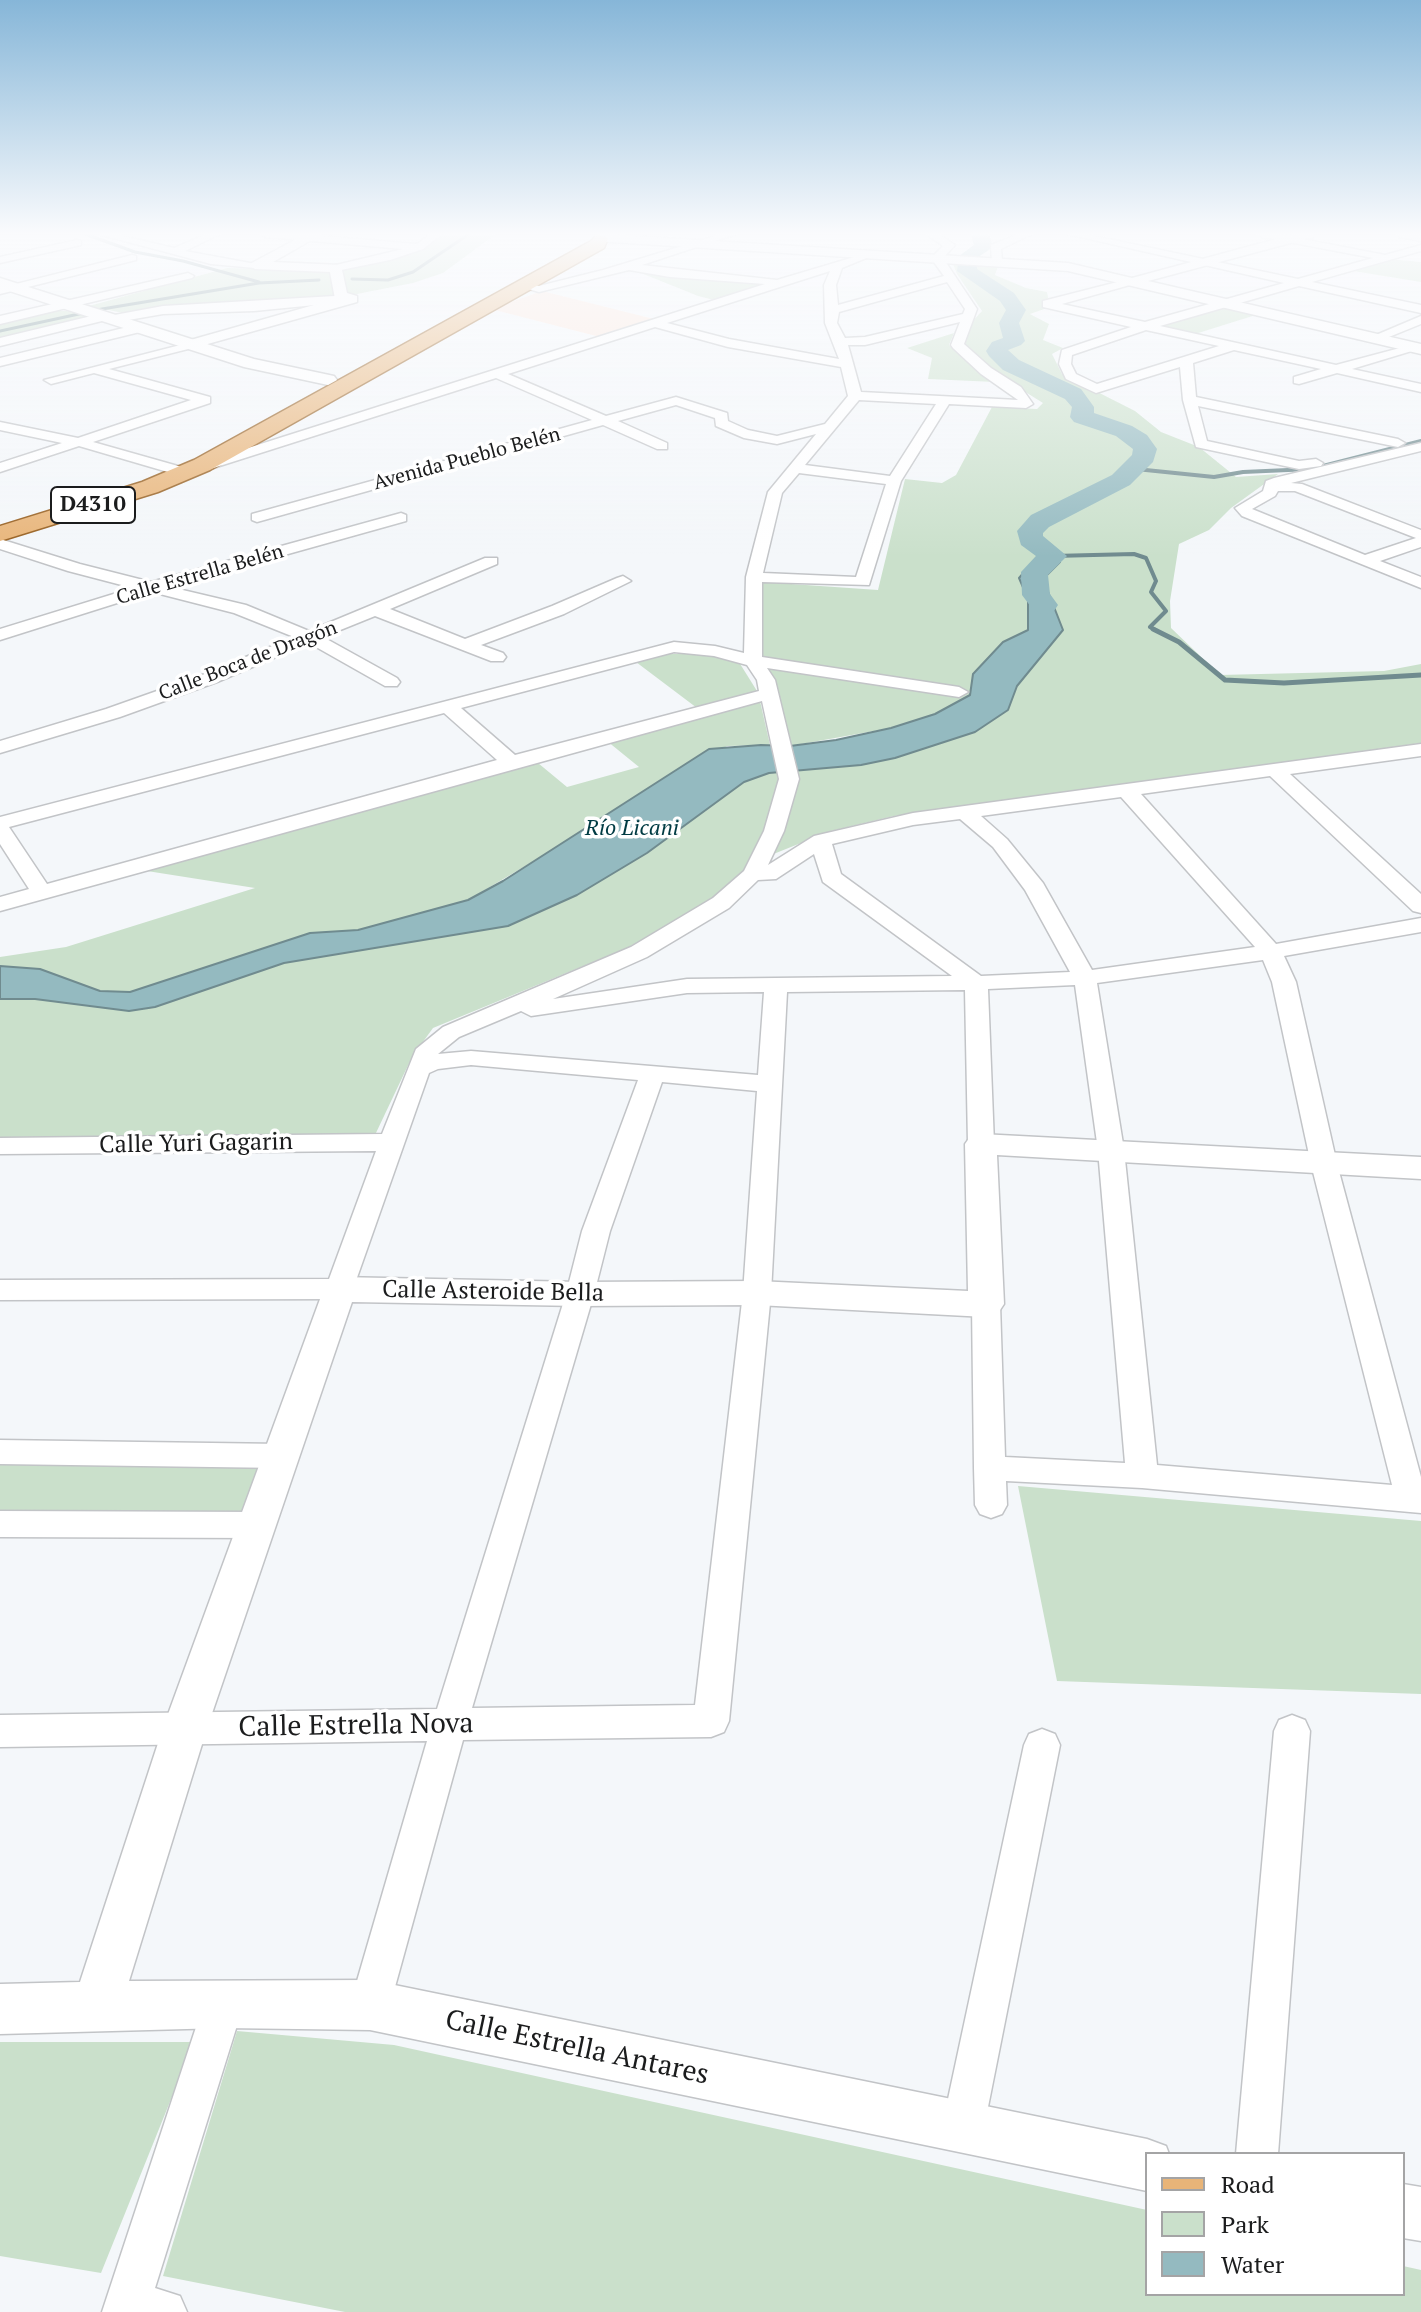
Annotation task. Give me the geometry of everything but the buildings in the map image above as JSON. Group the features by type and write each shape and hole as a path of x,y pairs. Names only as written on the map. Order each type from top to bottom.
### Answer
{"main road":[{"path":"185,342 250,363 337,380"},
{"name":"D4310","path":"0,534 175,471 403,342"},
{"name":"D4310","path":"337,380 416,342"},
{"name":"D4310","path":"0,524 175,471"}],"street":[{"path":"0,362 83,342"},
{"path":"51,380 199,342"},
{"path":"0,414 9,418 7,428 83,443 175,471 601,342"},
{"path":"724,342 847,364"},
{"path":"841,342 855,396"},
{"path":"855,396 1026,404 1016,390 986,371 957,345 958,342"},
{"path":"1098,342 1066,353 1065,364 1071,376 1096,389 1233,346"},
{"path":"1215,342 1421,388"},
{"path":"1391,342 1416,348"},
{"path":"1299,380 1416,348"},
{"path":"1186,361 1190,400 1201,444 1299,465 1421,438"},
{"path":"0,468 83,443 205,400 95,369"},
{"path":"498,374 662,446"},
{"path":"96,2008 185,1728 339,1289 418,1069 428,1049 451,1032 639,952 721,903 753,874 774,831 789,779 766,680 753,661 754,577 775,492 855,396"},
{"path":"1190,400 1398,443"},
{"name":"Avenida Pueblo Belén","path":"257,517 676,401 722,416 721,423 744,434 777,440 828,427"},
{"path":"754,577 863,582 894,481 944,402"},
{"path":"1421,447 1279,481 1271,484 1270,493 1243,510 1421,583"},
{"path":"794,468 894,481"},
{"path":"1270,490 1297,487 1421,535"},
{"name":"Calle Estrella Belén","path":"0,635 155,586 401,518"},
{"path":"1366,560 1421,542"},
{"path":"0,544 74,568 240,609 310,637 391,682"},
{"name":"Calle Boca de Dragón","path":"0,747 113,713 310,637 491,561"},
{"path":"464,645 558,610 623,581"},
{"path":"376,610 497,657"},
{"path":"42,893 0,826 674,647 715,651 753,661 959,692"},
{"path":"0,904 769,694"},
{"path":"448,706 512,763"},
{"path":"753,874 768,874 821,840 913,819 1420,751"},
{"path":"1275,770 1421,906"},
{"path":"990,1468 1142,1476 1416,1500 1324,1164 1284,982 1271,952 1127,791"},
{"path":"965,812 1000,843 1035,888 1085,978 1111,1150 1142,1476"},
{"path":"821,840 831,877 976,983"},
{"path":"512,1006 537,1010 687,986 976,983 1085,978 1271,952 1421,925"},
{"path":"976,983 991,1505"},
{"path":"757,1293 776,984"},
{"path":"418,1069 433,1062 471,1058 768,1084"},
{"path":"370,2005 596,1231 653,1074"},
{"name":"Calle Yuri Gagarin","path":"0,1146 392,1142"},
{"path":"981,1144 1421,1168"},
{"name":"Calle Asteroide Bella","path":"0,1290 757,1293 986,1304"},
{"name":"Calle Estrella Nova","path":"0,1731 711,1721 757,1293"},
{"path":"0,1452 282,1456"},
{"path":"0,1524 257,1525"},
{"path":"1257,2152 1292,1731"},
{"path":"963,2127 1042,1745"},
{"path":"139,2310 224,2003"},
{"name":"Calle Estrella Antares","path":"0,2009 224,2003 370,2005 1145,2165"}],"green space":[{"path":"926,342 950,342 949,345 995,382 928,379 932,358 907,348"},
{"path":"966,342 1048,342 1063,348 1052,354 1062,374 1135,411 1161,432 1199,447 1236,477 1278,474 1231,508 1209,530 1179,544 1170,601 1171,628 1220,675 1384,671 1421,664 1421,743 894,816 831,831 746,865 741,883 627,948 433,1028 412,1057 375,1135 0,1137 0,999 35,999 129,1011 155,1007 284,963 508,926 577,895 647,853 743,782 769,773 861,765 895,758 928,747 1008,710 1017,686 1063,630 1047,589 1046,575 1059,562 1019,578 1028,599 1028,630 1003,642 973,674 970,695 935,714 891,728 790,746 762,656 748,581 878,590 905,479 942,483 956,475 992,407 1037,409 1043,403 995,373 965,346"},
{"path":"666,654 737,659 757,691 697,708 636,662"},
{"path":"760,701 770,745 727,746 468,900 358,930 310,933 130,992 100,991 48,972 0,966 0,957 66,947 255,888 147,871 538,763 567,787 639,767 607,741"},
{"path":"0,1462 264,1465 251,1514 0,1511"},
{"path":"1018,1486 1421,1521 1421,1694 1057,1681"},
{"path":"237,2031 394,2045 1145,2210 1145,2296 1405,2296 1405,2266 1421,2270 1421,2312 345,2312 163,2276"},
{"path":"0,2042 194,2042 101,2273 0,2256"}],"water":[{"name":"Río Licani","path":"1044,549 1060,562 1046,576 1047,589 1063,630 1017,686 1008,710 975,732 895,758 861,765 769,773 744,782 647,853 577,895 508,926 284,963 155,1007 129,1011 35,999 0,999 0,966 40,969 100,991 130,992 310,933 358,930 468,900 503,881 709,749 790,746 836,740 935,714 970,695 973,674 1003,642 1028,630 1028,599 1019,578"}],"waterway":[{"name":"Río Licani","path":"1011,342 999,346 997,351 1011,365 1073,394 1083,407 1082,417 1124,431 1139,440 1145,449 1144,457 1121,480 1040,521 1030,531 1030,539 1053,556 1035,572 1033,580 1036,595 1044,605"},
{"path":"1136,469 1214,477 1243,472 1311,469 1421,441"},
{"path":"1053,556 1134,554 1146,558 1156,581 1151,592 1166,611 1150,627 1157,631"},
{"path":"1153,629 1157,631"},
{"path":"1157,631 1179,642 1225,680 1284,683 1421,675"}]}
